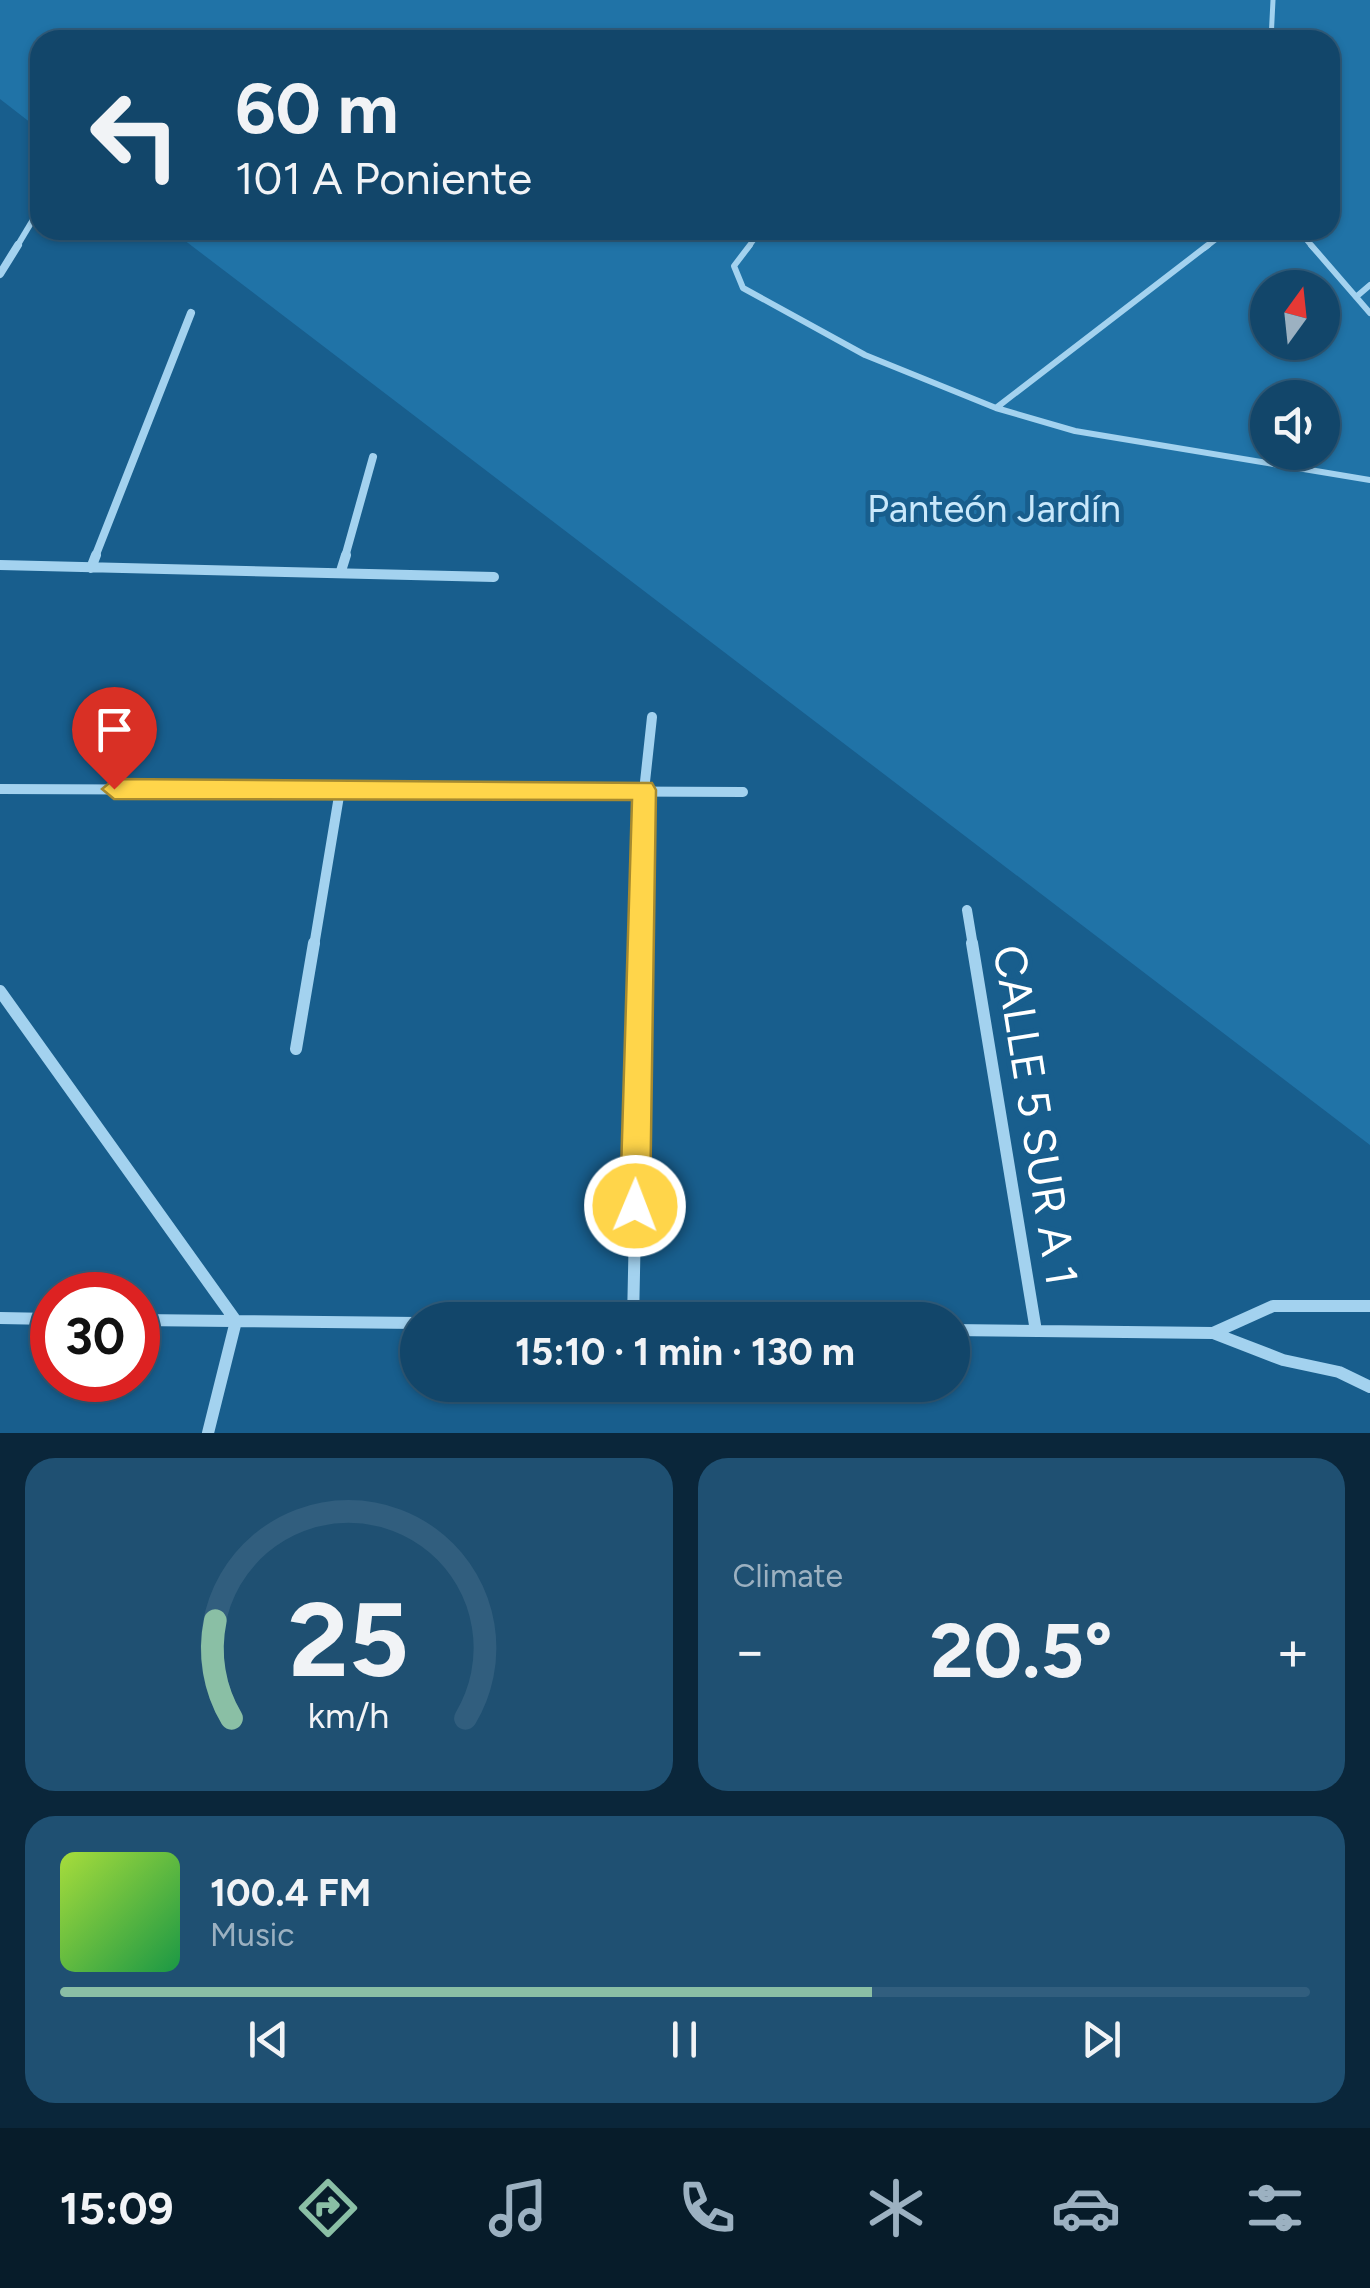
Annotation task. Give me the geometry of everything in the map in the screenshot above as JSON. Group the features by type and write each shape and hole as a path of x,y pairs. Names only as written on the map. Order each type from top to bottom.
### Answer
{"street":[{"path":"0,274 30,224"},
{"path":"91,568 191,313"},
{"path":"340,572 373,458"},
{"path":"0,565 494,577"},
{"path":"632,1302 644,790 652,718"},
{"path":"0,788 743,792"},
{"path":"296,1050 340,790"},
{"name":"CALLE 5 SUR A 1","path":"967,910 1036,1332"},
{"path":"0,991 236,1321 208,1433"},
{"path":"1213,1333 1273,1306 1370,1306"},
{"path":"0,1318 30,1318"},
{"path":"160,1320 400,1323"},
{"path":"970,1330 1213,1333 1283,1360 1339,1372 1370,1387"}],"lane":[{"path":"1272,30 1273,0"},
{"path":"754,240 734,266 743,288 865,355 996,408 1075,431 1370,480"},
{"path":"996,408 1215,240"},
{"path":"1307,240 1370,313"},
{"path":"1356,296 1370,285"}],"green space":[{"name":"Panteón Jardín","path":"0,0 1370,0 1370,1145 184,240 1340,240 1340,30 30,30 30,122 0,99"}],"route":[{"path":"114,789 644,790 635,1206"}]}
